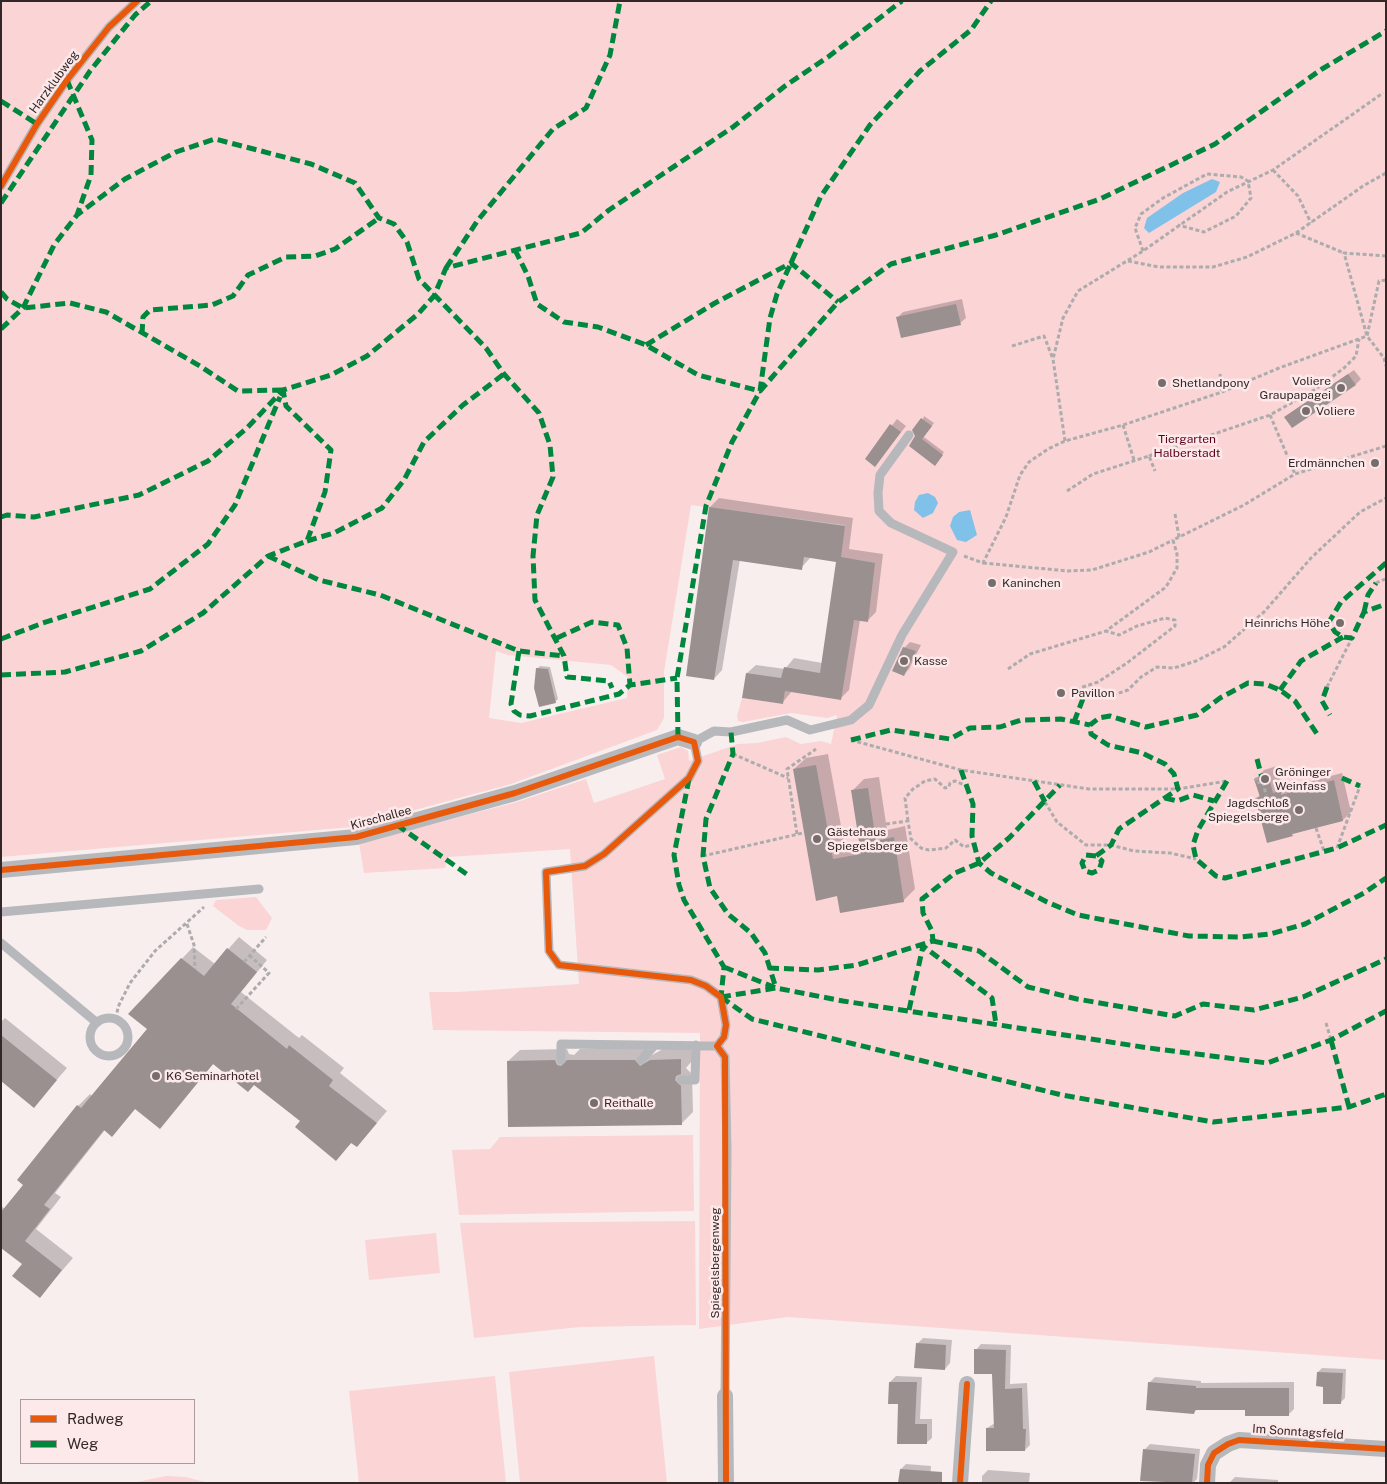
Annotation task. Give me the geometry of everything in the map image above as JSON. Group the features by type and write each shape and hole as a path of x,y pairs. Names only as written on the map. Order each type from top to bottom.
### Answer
{"street":[{"name":"Kirschallee","path":"1,870 356,837 515,793 678,737 694,742"},
{"path":"960,1483 967,1384"},
{"name":"Spiegelsbergenweg","path":"725,1396 726,1483"},
{"name":"Im Sonntagsfeld","path":"1207,1483 1208,1465 1214,1453 1228,1444 1240,1440 1386,1449"}],"lane":[{"name":"Harzklubweg","path":"1,186 37,124 67,80 109,27 138,1"},
{"path":"561,1060 561,1044 654,1046 696,1044 717,1046 724,1037 726,1025 722,997 706,986 691,980 559,965 549,951 546,872 585,866 604,854 689,778 698,761 694,742 714,731 731,732 787,720 810,730 850,720 869,705 902,635 954,552 891,523 879,511 880,475 909,435"},
{"path":"1,912 259,889"},
{"path":"1,943 96,1022"},
{"path":"106,1018 116,1019 126,1028 130,1045 115,1056 102,1056 96,1052 89,1041 89,1034 96,1022 106,1018"},
{"path":"681,1080 695,1080 696,1044"},
{"path":"641,1060 654,1046"},
{"name":"Spiegelsbergenweg","path":"717,1046 725,1057 725,1396"}],"path":[{"path":"1053,359 1063,318 1078,291 1142,251 1227,192 1273,170 1383,93"},
{"path":"1273,170 1298,196 1311,224"},
{"path":"1142,251 1135,228 1141,214 1162,198 1206,174 1241,177 1248,181"},
{"path":"1127,260 1159,267 1213,267 1247,257 1296,233 1362,186 1386,174"},
{"path":"1177,225 1204,232 1236,216 1251,198 1248,181"},
{"path":"1296,233 1344,253 1386,256"},
{"path":"1344,253 1367,336 1384,358 1386,366"},
{"path":"1367,336 1379,281 1386,280"},
{"path":"1012,346 1044,336 1053,359 1065,441"},
{"path":"983,563 1006,517 1020,475 1029,462 1048,449 1065,441 1123,425 1222,392 1279,368 1367,336"},
{"path":"1067,491 1093,474 1270,415 1316,389 1344,368 1356,356 1359,339"},
{"path":"1220,374 1222,392"},
{"path":"1270,415 1295,474"},
{"path":"1123,425 1134,460"},
{"path":"954,552 983,563 1068,572 1092,570 1113,565 1149,552 1244,505 1295,474 1386,446"},
{"path":"1149,456 1155,471"},
{"path":"1106,631 1119,635 1137,626 1165,618 1175,620 1175,626 1127,663 1098,682 1080,688 1076,694 1099,697 1113,695 1128,690 1141,677 1156,667 1182,666 1224,647 1264,612 1311,558 1360,512 1386,498"},
{"path":"1175,514 1179,537"},
{"path":"1008,669 1030,654 1106,631 1166,587 1177,568 1177,554 1172,540"},
{"path":"1376,583 1385,579"},
{"path":"1327,687 1352,638"},
{"path":"852,740 961,770 1090,789 1178,789 1227,781"},
{"path":"797,834 787,769 816,749"},
{"path":"733,754 788,778"},
{"path":"1258,778 1256,779 1257,783 1263,782 1268,780 1267,776 1265,776"},
{"path":"967,786 955,782 950,783 949,788 945,788 935,779 925,781 913,789 905,798 912,839 921,848 946,848 955,840 964,847 974,844"},
{"path":"1263,782 1266,795"},
{"path":"1336,848 1360,786"},
{"path":"1045,802 1057,822 1086,845 1111,845 1134,850 1170,853 1196,859"},
{"path":"886,824 908,821"},
{"path":"1316,828 1324,851"},
{"path":"703,856 803,833"},
{"path":"116,1019 118,1007 130,983 154,950 187,924 204,907"},
{"path":"187,924 194,945 195,969"},
{"path":"244,962 266,937"},
{"path":"236,1008 269,973 249,956"},
{"path":"1326,1022 1331,1040"}],"green space":[{"name":"Tiergarten Halberstadt","path":"1,1 1386,1 1386,1360 788,1317 699,1329 700,1033 433,1030 429,992 579,984 570,849 448,857 445,868 364,873 359,843 517,802 586,779 594,803 665,779 657,755 681,747 688,751 689,761 738,744 757,743 786,737 801,744 821,741 831,744 837,715 827,718 791,713 743,722 738,721 737,716 742,698 783,704 785,691 817,694 845,525 691,505 664,672 664,718 657,730 511,784 352,827 1,857","holes":["496,651 508,655 611,665 628,677 627,698 521,723 489,718"]},
{"path":"256,897 272,918 266,930 247,930 213,906 216,900"},
{"path":"693,1135 694,1211 459,1215 452,1150 490,1149 500,1137"},
{"path":"695,1221 696,1325 580,1327 474,1338 460,1223"},
{"path":"436,1233 440,1273 369,1280 365,1240"},
{"path":"654,1356 667,1483 520,1483 509,1372"},
{"path":"495,1376 506,1483 359,1483 349,1391"},
{"path":"166,1476 185,1477 209,1483 132,1483"}],"water":[{"path":"1212,179 1220,182 1216,192 1149,233 1144,228 1147,218 1183,193"},
{"path":"928,493 935,497 938,503 933,513 923,518 914,510 915,502 919,495"},
{"path":"970,510 977,535 966,542 957,540 950,526 953,517 959,512"}],"building":[{"path":"956,304 961,325 901,338 896,317"},
{"path":"1348,374 1356,385 1292,428 1284,417"},
{"path":"921,418 932,426 922,439 943,455 935,466 909,446 915,436 912,430"},
{"path":"890,424 901,432 875,467 865,459"},
{"path":"709,507 845,526 841,557 875,563 868,622 854,620 841,700 785,691 783,704 742,698 746,673 781,678 784,667 820,673 836,562 804,557 802,570 733,560 714,680 686,676"},
{"name":"Kasse","path":"903,647 916,651 904,676 892,671"},
{"path":"536,668 548,669 556,703 539,707 534,688"},
{"name":"Gästehaus Spiegelsberge","path":"816,765 833,859 861,854 851,790 868,788 876,841 894,837 904,902 840,913 837,896 816,901 793,769"},
{"name":"Jagdschloß Spiegelsberge","path":"1268,774 1273,793 1281,791 1281,795 1334,780 1343,821 1292,834 1293,836 1267,843 1255,798 1260,797 1254,779"},
{"path":"227,948 257,972 231,1004 287,1049 289,1045 333,1080 329,1086 377,1123 357,1147 351,1143 336,1161 295,1127 300,1121 254,1085 248,1092 213,1064 160,1129 135,1109 112,1137 104,1130 44,1205 50,1209 25,1241 62,1270 40,1298 12,1276 22,1264 1,1248 1,1212 23,1185 17,1180 77,1105 81,1108 147,1029 128,1014 181,958 204,976"},
{"path":"1,1035 57,1080 34,1108 1,1081"},
{"name":"Reithalle","path":"681,1059 681,1074 676,1076 675,1080 681,1086 682,1125 508,1127 507,1061 555,1060 557,1065 561,1066 567,1060 635,1060 640,1066 650,1060"},
{"path":"916,1343 946,1345 945,1370 914,1368"},
{"path":"974,1349 1006,1350 1005,1389 1022,1388 1023,1429 1026,1429 1025,1451 986,1451 986,1428 994,1428 992,1374 974,1374"},
{"path":"1317,1372 1343,1373 1341,1404 1323,1404 1323,1387 1316,1386"},
{"path":"889,1382 917,1382 915,1424 927,1424 927,1444 897,1444 898,1404 888,1404"},
{"path":"1148,1382 1196,1386 1196,1388 1289,1388 1289,1416 1245,1416 1245,1410 1195,1410 1194,1414 1146,1410"},
{"path":"1143,1449 1195,1454 1192,1483 1140,1481"},
{"path":"900,1469 942,1472 942,1483 898,1483"}],"marked path":[{"path":"1,203 90,71 135,15 151,1"},
{"path":"446,268 478,220 553,129 586,108 610,55 620,1"},
{"path":"1,517 7,515 34,517 139,495 208,461 247,428 283,390 331,375 367,356 418,314 434,296 446,268 581,233 609,210 733,127 785,86 828,57 902,1"},
{"path":"515,250 528,276 537,304 564,322 598,327 646,345 698,375 760,391 770,318 777,294 821,196 870,125 920,71 971,30 991,1"},
{"path":"678,737 677,678 706,506 732,442 760,391 838,302 891,264 996,235 1100,199 1215,144 1322,69 1386,31"},
{"path":"67,80 92,140 91,175 77,215"},
{"path":"1,101 37,124"},
{"path":"1,329 23,308 54,245 77,215 125,179 176,152 215,139 311,164 355,183 379,218 394,224 407,242 419,279 486,348 504,374 539,413 550,445 553,477 537,515 533,556 535,600 564,656 567,677 609,681 612,688"},
{"path":"142,334 143,317 150,310 212,305 233,296 248,275 286,257 315,256 335,249 379,218"},
{"path":"646,345 715,303 791,263 838,302"},
{"path":"1,292 7,299 23,308 70,303 106,312 200,366 238,391 283,390"},
{"path":"307,541 334,533 382,508 404,480 424,442 463,405 504,374"},
{"path":"1,675 65,672 141,651 203,613 268,556 307,541 325,492 331,450 286,406 283,390"},
{"path":"1,639 43,623 150,589 208,544 235,505 280,397"},
{"path":"268,556 319,580 380,595 519,651 564,656"},
{"path":"1386,563 1341,602 1329,622 1335,632 1343,637 1352,638 1364,612 1386,604"},
{"path":"1364,612 1368,595 1376,583"},
{"path":"557,638 592,622 618,625 627,648 630,685"},
{"path":"1280,690 1301,661 1343,637"},
{"path":"519,651 511,704 514,711 520,715 530,716 619,694 630,685 677,678"},
{"path":"1096,856 1086,855 1082,863 1085,871 1092,873 1099,870 1102,861 1096,856 1111,845 1119,829 1178,789 1174,774 1165,764 1142,753 1108,745 1091,734 1090,725 1099,718 1110,716 1146,727 1197,715 1220,698 1248,683 1265,684 1280,690 1295,701 1317,734"},
{"path":"1327,687 1322,701 1330,715"},
{"path":"1074,722 1084,696"},
{"path":"851,740 891,730 950,739 970,728 1000,727 1021,720 1061,719 1090,725"},
{"path":"721,997 776,988 765,953 751,933 728,914 710,888 703,856 706,819 733,754 731,732"},
{"path":"1257,759 1262,778"},
{"path":"961,770 973,804 972,836 979,863 991,873 1047,902 1078,915 1189,936 1241,937 1270,934 1305,924 1364,893 1386,878"},
{"path":"1342,778 1360,786"},
{"path":"689,779 674,855 679,885 684,900 724,967 721,997"},
{"path":"1034,781 1045,802"},
{"path":"1227,781 1198,830 1193,845 1196,859 1216,876 1225,878 1337,848 1386,825"},
{"path":"769,968 818,970 857,965 933,941 932,931 923,913 922,899 955,873 979,863 1009,838 1060,785"},
{"path":"1165,798 1177,801 1193,795 1214,801"},
{"path":"397,825 468,875"},
{"path":"933,941 979,951 1028,987 1077,999 1175,1016 1203,1004 1254,1010 1303,997 1386,959"},
{"path":"909,1010 923,946 992,998 996,1024"},
{"path":"724,967 776,988 843,1001 1149,1048 1267,1063 1331,1040 1386,1011"},
{"path":"721,997 752,1019 1062,1095 1213,1122 1349,1107 1386,1094"},
{"path":"1331,1040 1349,1107"}],"cycle path":[{"path":"1,186 37,124 67,80 109,27 137,1"},
{"path":"1,870 356,837 515,793 678,737 694,742 698,761 689,778 604,854 585,866 546,872 549,951 559,965 691,980 706,986 721,997 726,1025 724,1037 717,1046 725,1057 726,1483"},
{"path":"960,1483 967,1384"},
{"path":"1207,1483 1208,1465 1214,1453 1228,1444 1239,1440 1386,1449"}],"place":[{"name":"Shetlandpony","path":"1162,383"},
{"name":"Voliere Graupapagei","path":"1341,388"},
{"name":"Voliere","path":"1306,411"},
{"name":"Erdmännchen","path":"1375,463"},
{"name":"Kaninchen","path":"992,583"},
{"name":"Heinrichs Höhe","path":"1340,623"},
{"name":"Kasse","path":"904,661"},
{"name":"Pavillon","path":"1061,693"},
{"name":"Gröninger Weinfass","path":"1265,779"},
{"name":"Jagdschloß Spiegelsberge","path":"1299,810"},
{"name":"Gästehaus Spiegelsberge","path":"817,839"},
{"name":"K6 Seminarhotel","path":"156,1076"},
{"name":"Reithalle","path":"594,1103"}]}
